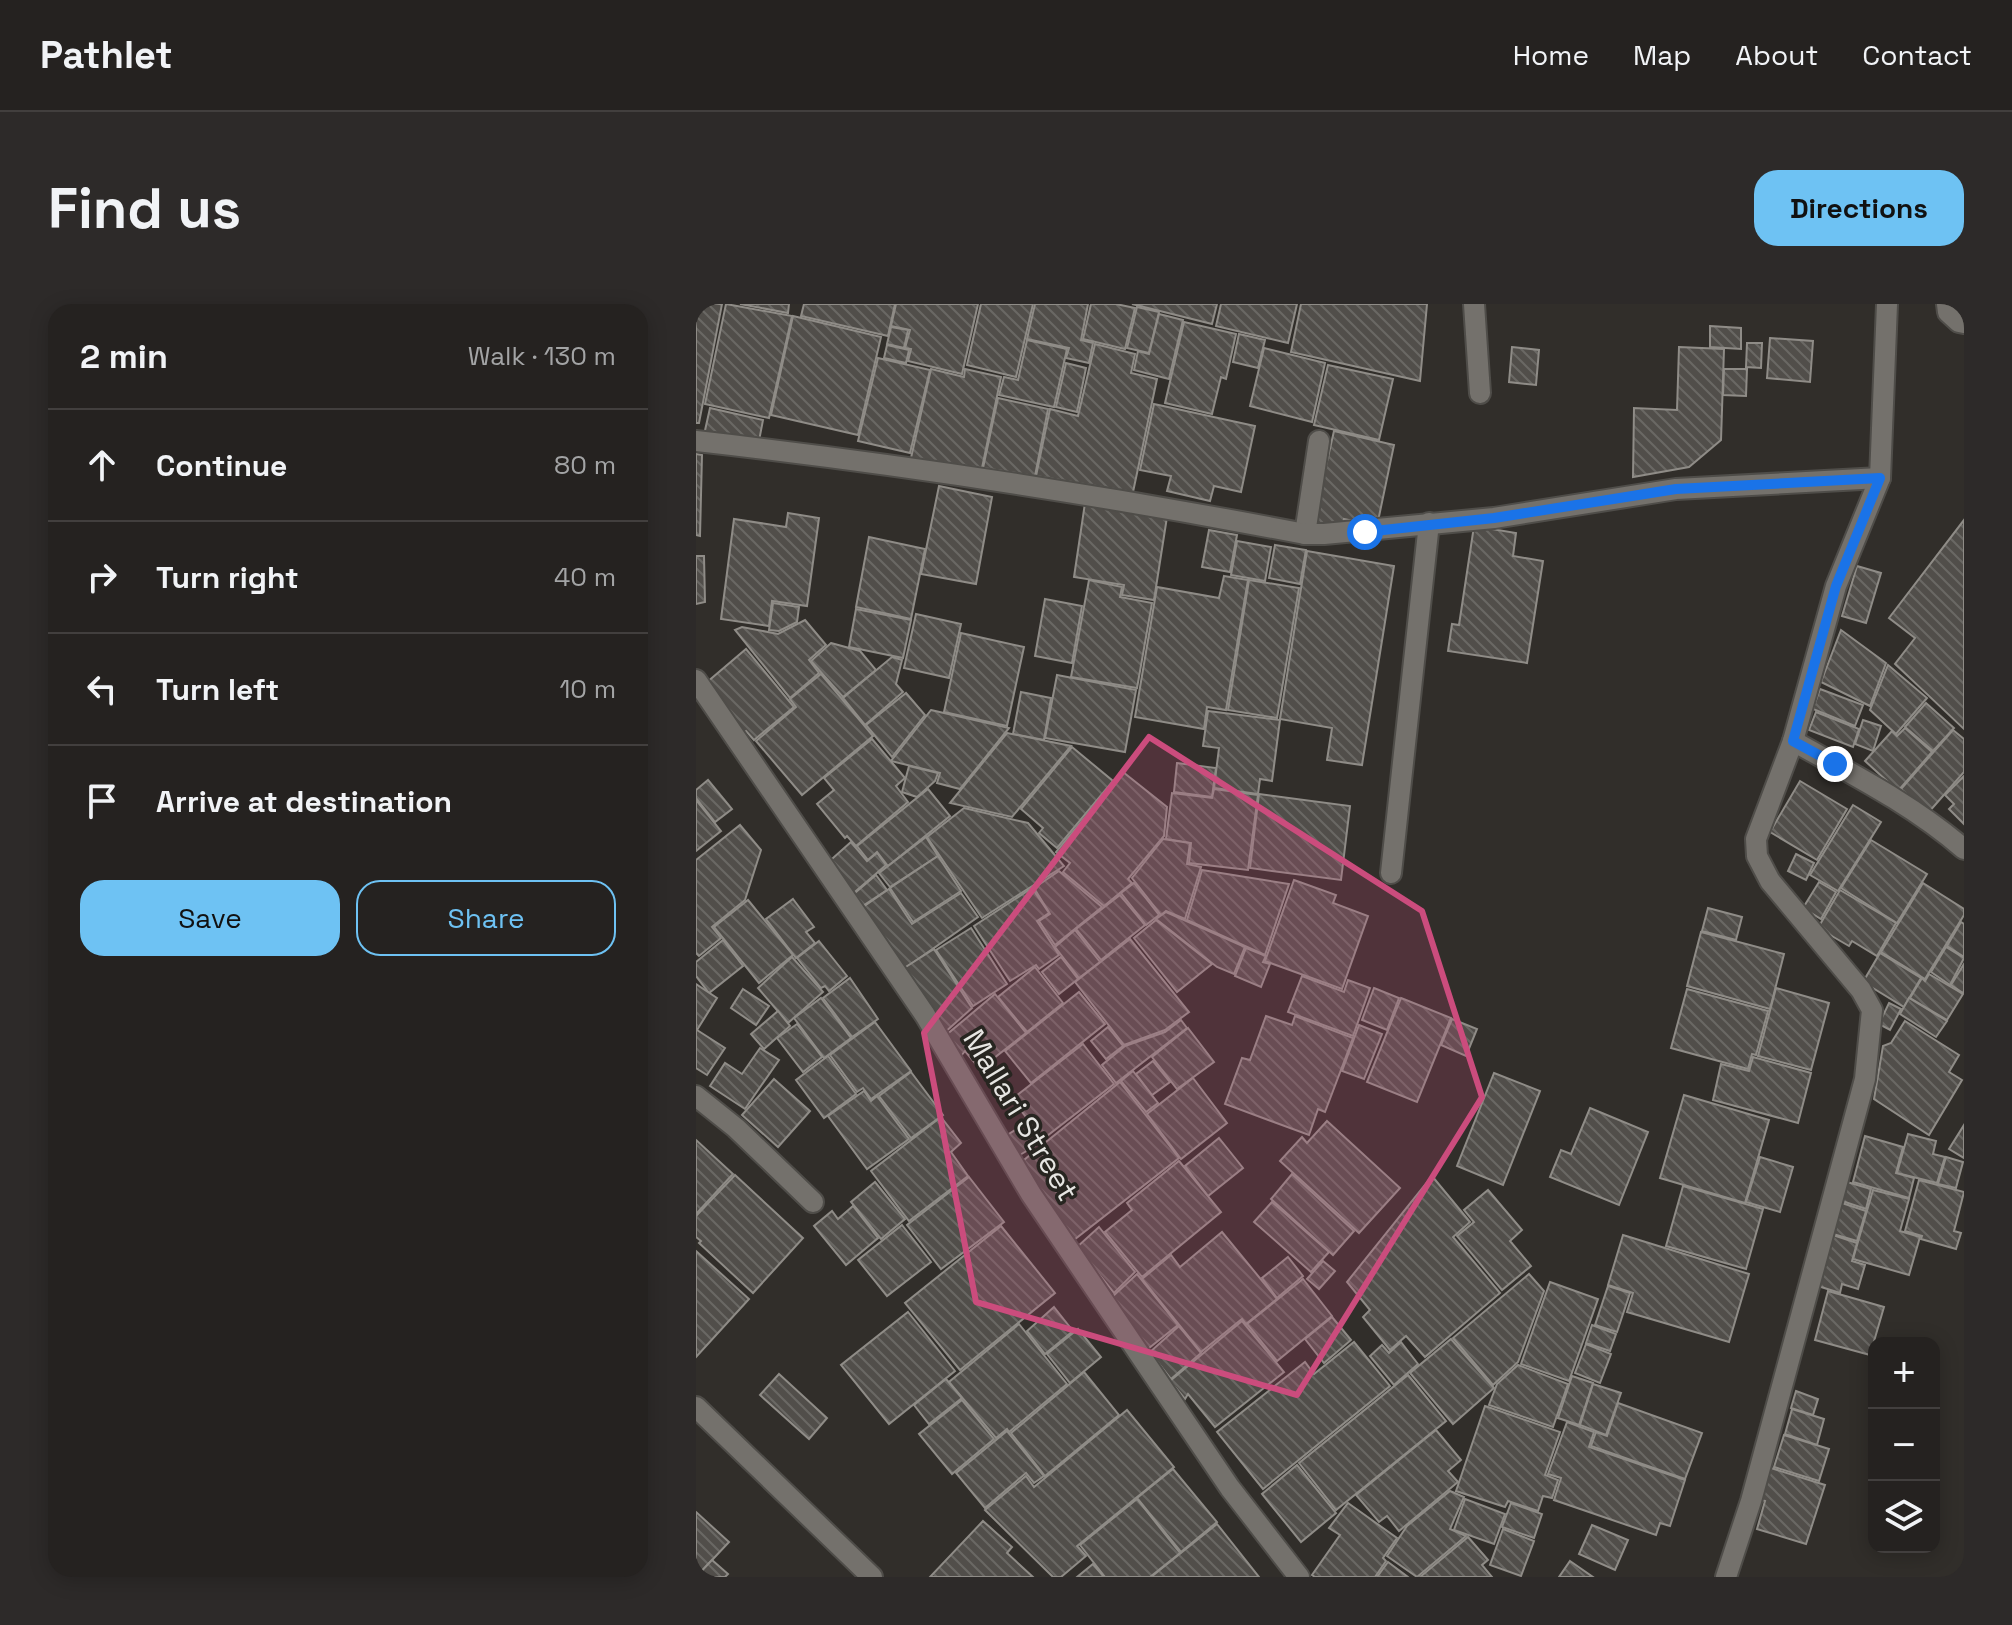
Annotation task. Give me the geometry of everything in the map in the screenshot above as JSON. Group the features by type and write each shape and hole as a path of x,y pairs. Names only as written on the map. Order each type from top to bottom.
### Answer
{"street":[{"path":"1474,304 1480,393"},
{"path":"1726,1577 1755,1486 1865,1079 1872,1027 1872,1010 1861,990 1770,881 1757,856 1756,839 1793,741 1836,586 1880,478 1887,304"},
{"path":"1947,304 1948,312 1964,323"},
{"path":"696,441 848,458 1024,484 1305,534 1365,532 1494,518 1676,489 1880,478"},
{"path":"1305,534 1319,441"},
{"path":"1391,873 1429,523"},
{"name":"Mallari Street","path":"696,680 925,1015 1031,1194 1230,1488 1299,1577"},
{"path":"1793,741 1911,808 1964,849"},
{"path":"696,1096 736,1128 813,1202"},
{"path":"696,1407 872,1577"}],"highlighted area":[{"path":"1149,737 1422,911 1482,1097 1297,1395 976,1302 924,1033"}],"building":[{"path":"696,304 722,304 699,423 696,423"},
{"path":"726,304 792,316 769,418 705,404"},
{"path":"740,304 789,304 788,313"},
{"path":"804,304 895,304 888,336 801,316"},
{"path":"896,304 978,304 962,374 908,361 911,349 905,348 910,330 891,326"},
{"path":"981,304 1033,304 1016,377 967,365"},
{"path":"1035,304 1088,304 1081,340 1093,343 1089,363 1066,358 1069,348 1027,339"},
{"path":"1091,304 1135,308 1125,349 1083,339"},
{"path":"1132,304 1217,304 1212,324"},
{"path":"1221,304 1297,304 1288,343 1216,326"},
{"path":"1301,304 1427,304 1420,381 1291,352"},
{"path":"1137,307 1159,312 1149,353 1127,348"},
{"path":"1159,314 1183,320 1169,379 1134,370 1138,351 1149,354"},
{"path":"793,316 881,337 858,435 771,415"},
{"path":"1184,322 1236,334 1226,379 1221,377 1212,414 1165,403"},
{"path":"1710,326 1741,328 1741,349 1710,347"},
{"path":"891,327 908,330 904,348 887,344"},
{"path":"1239,334 1265,340 1258,368 1233,362"},
{"path":"1770,338 1813,341 1810,382 1767,378"},
{"path":"1027,340 1067,349 1054,407 999,395 1004,377 1018,380"},
{"path":"1747,343 1762,343 1761,368 1746,367"},
{"path":"1095,344 1135,354 1131,373 1157,379 1133,492 1036,476 1050,409 1078,416"},
{"path":"887,345 909,350 906,363 884,358"},
{"path":"1512,347 1539,350 1536,385 1509,382"},
{"path":"1679,347 1724,349 1721,440 1689,467 1633,477 1634,408 1677,410"},
{"path":"1264,348 1325,363 1312,422 1250,406"},
{"path":"878,358 930,370 910,453 858,441"},
{"path":"1066,363 1086,368 1077,412 1056,407"},
{"path":"1328,365 1393,379 1379,440 1314,425"},
{"path":"931,369 964,377 965,369 1001,377 982,468 911,458"},
{"path":"1724,369 1747,369 1746,396 1723,395"},
{"path":"998,398 1048,409 1035,476 983,468"},
{"path":"1154,404 1255,426 1241,492 1214,486 1210,501 1167,491 1171,476 1140,470"},
{"path":"710,408 763,420 759,441 704,435"},
{"path":"1334,431 1394,445 1377,526 1344,519 1343,530 1313,523"},
{"path":"696,454 702,455 700,536 696,535"},
{"path":"939,486 992,497 976,584 921,574"},
{"path":"1085,503 1167,517 1154,600 1122,595 1124,585 1074,577"},
{"path":"788,513 819,518 807,606 772,601 769,626 721,619 734,519 786,527"},
{"path":"1964,520 1964,729 1895,664 1915,638 1889,618"},
{"path":"1474,526 1516,533 1513,556 1543,561 1527,663 1448,651 1452,624 1459,625"},
{"path":"1209,530 1237,535 1230,572 1202,567"},
{"path":"869,537 925,549 911,619 856,607"},
{"path":"1237,541 1271,547 1265,581 1231,575"},
{"path":"1275,545 1306,550 1300,584 1269,578"},
{"path":"1307,551 1394,566 1362,765 1327,760 1332,728 1280,719"},
{"path":"696,556 704,556 705,602 696,604"},
{"path":"1857,566 1881,573 1866,623 1842,616"},
{"path":"1224,576 1248,580 1226,710 1207,707 1204,729 1135,717 1157,587 1219,598"},
{"path":"1089,580 1122,587 1120,597 1152,603 1137,688 1071,677"},
{"path":"1249,580 1299,588 1277,718 1228,710"},
{"path":"1045,599 1082,606 1072,663 1035,656"},
{"path":"773,603 799,607 797,622 779,631 769,630"},
{"path":"856,609 911,620 903,658 849,647"},
{"path":"916,614 961,624 949,678 904,668"},
{"path":"805,620 826,645 809,660 819,673 790,698 735,630 742,627 778,634"},
{"path":"1841,630 1886,663 1870,706 1821,682"},
{"path":"961,633 1024,647 1007,726 944,712"},
{"path":"831,643 860,651 876,670 843,697 811,661"},
{"path":"746,649 794,707 754,740 746,731 738,737 706,683"},
{"path":"892,657 902,660 896,684 903,692 865,725 843,698"},
{"path":"1888,665 1927,698 1896,734 1870,710"},
{"path":"821,674 873,736 802,795 756,741 796,707 790,699"},
{"path":"1057,675 1136,690 1125,752 1045,738"},
{"path":"1820,689 1863,705 1855,726 1813,709"},
{"path":"1021,692 1051,698 1044,740 1013,734"},
{"path":"906,693 925,715 892,757 866,725"},
{"path":"1926,703 1954,728 1933,751 1905,727"},
{"path":"931,710 1009,728 960,789 937,783 940,773 891,761"},
{"path":"1208,711 1280,720 1272,781 1260,779 1258,794 1214,788 1219,748 1203,746"},
{"path":"1816,712 1859,729 1853,747 1809,730"},
{"path":"1863,720 1881,726 1873,751 1855,744"},
{"path":"1905,728 1932,752 1898,791 1865,761 1892,731 1897,736"},
{"path":"1953,730 1964,739 1964,772 1928,813 1901,789"},
{"path":"1007,733 1071,746 1012,817 950,803"},
{"path":"872,739 905,778 896,786 908,802 856,846 847,836 845,838 817,804 834,790 824,778"},
{"path":"1072,747 1113,781 1057,848 1039,833 1043,828 1021,809"},
{"path":"1177,763 1216,768 1212,797 1174,792"},
{"path":"909,766 938,773 935,781 917,797 902,792"},
{"path":"1123,772 1167,807 1164,836 1128,879 1132,883 1104,906 1063,872 1070,863 1056,852"},
{"path":"1964,776 1964,824 1949,809 1954,804 1945,795"},
{"path":"708,780 732,809 715,822 696,798 696,790"},
{"path":"1800,781 1847,809 1817,860 1770,832"},
{"path":"928,789 950,816 888,866 877,852 868,860 857,846"},
{"path":"1214,789 1258,795 1248,870 1189,863 1191,843 1166,839 1172,793 1212,798"},
{"path":"1259,794 1350,806 1341,880 1250,868"},
{"path":"696,800 721,831 696,851"},
{"path":"1853,805 1881,822 1838,891 1810,875"},
{"path":"964,808 1028,823 1064,866 982,918 927,837"},
{"path":"740,825 761,850 745,900 712,927 721,938 699,956 696,953 696,860"},
{"path":"926,837 938,856 890,887 879,873"},
{"path":"1163,839 1190,843 1187,864 1201,867 1185,919 1166,911 1161,915 1132,878"},
{"path":"1871,840 1927,874 1897,923 1841,888"},
{"path":"851,842 867,861 877,853 886,865 849,897 824,866"},
{"path":"1796,854 1814,863 1806,880 1788,871"},
{"path":"938,856 961,891 913,922 890,888"},
{"path":"1202,870 1289,884 1265,955 1187,920"},
{"path":"1059,871 1102,907 1055,945 1039,921 1050,914 1034,888"},
{"path":"876,875 887,890 858,909 849,898"},
{"path":"1294,880 1336,895 1333,903 1368,916 1342,989 1265,961"},
{"path":"1819,882 1836,892 1821,919 1803,908"},
{"path":"1134,883 1159,915 1146,925 1121,893"},
{"path":"1923,883 1964,909 1964,915 1925,979 1881,952"},
{"path":"1032,888 1049,913 1037,921 1059,955 1039,969 1036,965 1010,981 974,926"},
{"path":"889,889 912,924 961,893 978,917 904,969 863,907"},
{"path":"1840,890 1896,923 1877,956 1852,941 1849,946 1818,928"},
{"path":"1120,895 1145,925 1101,960 1076,929"},
{"path":"793,899 814,927 806,932 815,943 796,958 766,919"},
{"path":"748,900 793,955 759,983 714,927"},
{"path":"1708,908 1742,917 1736,940 1702,931"},
{"path":"1166,912 1245,947 1234,974 1217,967 1156,919"},
{"path":"1156,920 1212,964 1177,992 1134,938"},
{"path":"1961,922 1964,924 1964,957 1947,946"},
{"path":"971,928 1007,984 973,1006 936,950"},
{"path":"1075,930 1100,962 1079,978 1055,947"},
{"path":"1701,932 1784,954 1770,1009 1687,986"},
{"path":"1130,939 1189,1012 1165,1030 1124,1045 1075,982"},
{"path":"723,940 743,966 709,993 696,976 696,962"},
{"path":"819,941 847,976 829,991 825,986 821,988 797,958"},
{"path":"1946,947 1964,958 1950,985 1931,972"},
{"path":"1246,948 1266,956 1263,962 1270,964 1261,987 1235,976"},
{"path":"934,949 972,1008 943,1034 901,970"},
{"path":"1880,953 1921,978 1904,1007 1863,982"},
{"path":"792,957 823,992 788,1023 758,988"},
{"path":"1061,957 1078,979 1059,994 1042,972"},
{"path":"1964,964 1964,991 1963,993 1951,985"},
{"path":"1035,967 1063,1003 1027,1032 998,997"},
{"path":"1929,974 1963,994 1947,1020 1910,998 1922,978 1925,981"},
{"path":"1302,976 1344,992 1348,980 1370,988 1353,1036 1288,1012"},
{"path":"850,978 878,1019 852,1037 823,998"},
{"path":"696,984 717,998 697,1030 725,1048 707,1075 696,1068"},
{"path":"1374,988 1399,998 1387,1030 1362,1020"},
{"path":"1776,988 1829,1003 1811,1070 1758,1056"},
{"path":"743,989 769,1006 756,1025 731,1008"},
{"path":"1687,989 1768,1011 1756,1055 1752,1054 1748,1069 1671,1048"},
{"path":"1079,992 1105,1024 1031,1083 1005,1051"},
{"path":"995,994 1026,1033 980,1069 965,1051 961,1056 945,1036"},
{"path":"821,998 851,1038 824,1058 794,1018"},
{"path":"1401,998 1451,1018 1417,1102 1367,1082"},
{"path":"1909,998 1947,1021 1936,1037 1900,1014"},
{"path":"1889,1003 1901,1009 1890,1030 1879,1024"},
{"path":"778,1011 790,1026 764,1049 751,1034"},
{"path":"1266,1016 1292,1025 1295,1016 1353,1038 1325,1112 1318,1109 1309,1135 1225,1104 1242,1058 1250,1060"},
{"path":"1452,1019 1477,1029 1466,1056 1441,1045"},
{"path":"1181,1020 1187,1028 1116,1083 1102,1065 1125,1046 1165,1032"},
{"path":"1905,1021 1959,1055 1949,1072 1962,1080 1929,1135 1874,1099 1883,1046 1891,1043"},
{"path":"875,1022 911,1071 871,1099 863,1088 857,1092 830,1055"},
{"path":"797,1024 822,1057 803,1072 777,1038"},
{"path":"1359,1025 1382,1034 1364,1079 1342,1071"},
{"path":"1108,1027 1123,1046 1106,1059 1091,1041"},
{"path":"1188,1028 1214,1062 1177,1089 1152,1057"},
{"path":"1083,1044 1114,1084 1043,1139 1012,1099"},
{"path":"760,1048 779,1060 745,1109 710,1086 725,1063 742,1074"},
{"path":"828,1056 856,1094 824,1118 796,1080"},
{"path":"1753,1057 1811,1073 1798,1123 1713,1100 1721,1064 1749,1071"},
{"path":"1153,1061 1170,1082 1152,1095 1136,1074"},
{"path":"1133,1071 1158,1103 1146,1112 1121,1081"},
{"path":"911,1072 943,1115 911,1138 879,1096"},
{"path":"1494,1073 1540,1091 1503,1185 1457,1166"},
{"path":"1193,1078 1227,1123 1181,1159 1147,1114"},
{"path":"774,1079 810,1111 778,1147 742,1115"},
{"path":"1120,1082 1179,1158 1070,1243 1019,1164"},
{"path":"864,1091 871,1101 877,1096 909,1139 867,1169 828,1116"},
{"path":"1684,1095 1769,1120 1745,1203 1660,1178"},
{"path":"1590,1108 1648,1132 1619,1205 1550,1177 1561,1150 1571,1154"},
{"path":"941,1117 961,1143 951,1152 968,1176 909,1221 871,1171"},
{"path":"1327,1121 1400,1188 1359,1233 1280,1161 1302,1137 1307,1143"},
{"path":"1964,1125 1964,1158 1949,1149"},
{"path":"1020,1127 1035,1146 1018,1156 1004,1137"},
{"path":"1908,1134 1936,1141 1933,1154 1945,1157 1937,1183 1897,1173"},
{"path":"1865,1136 1903,1147 1896,1173 1914,1178 1909,1198 1853,1182"},
{"path":"1219,1138 1243,1168 1208,1196 1185,1166"},
{"path":"696,1140 733,1174 696,1214"},
{"path":"1760,1157 1793,1167 1780,1212 1746,1202"},
{"path":"1946,1157 1963,1162 1956,1188 1938,1184"},
{"path":"1179,1161 1221,1212 1142,1277 1105,1232 1132,1210 1127,1203"},
{"path":"1292,1174 1354,1231 1333,1255 1271,1199"},
{"path":"735,1175 803,1238 753,1293 696,1237 696,1216"},
{"path":"1432,1176 1470,1222 1453,1237 1500,1293 1425,1357 1406,1336 1390,1350 1363,1317 1370,1310 1347,1282"},
{"path":"969,1177 1004,1222 941,1269 907,1225"},
{"path":"1919,1180 1964,1192 1954,1231 1961,1233 1956,1249 1905,1231"},
{"path":"875,1182 905,1219 881,1239 851,1202"},
{"path":"1847,1182 1871,1189 1866,1209 1842,1201"},
{"path":"1683,1186 1763,1209 1746,1269 1666,1246"},
{"path":"1488,1190 1522,1230 1510,1241 1531,1266 1502,1290 1457,1236 1474,1222 1464,1210"},
{"path":"1873,1190 1909,1199 1900,1231 1920,1237 1909,1275 1853,1259"},
{"path":"1272,1202 1329,1252 1311,1272 1254,1222"},
{"path":"1842,1203 1866,1211 1857,1241 1833,1234"},
{"path":"853,1206 878,1238 846,1265 814,1226 832,1211 838,1219"},
{"path":"902,1225 931,1262 887,1296 858,1260"},
{"path":"1001,1226 1055,1293 960,1370 905,1303"},
{"path":"1099,1227 1135,1272 1114,1293 1077,1247"},
{"path":"1222,1232 1277,1299 1246,1324 1242,1319 1201,1352 1142,1279 1171,1255 1180,1267"},
{"path":"1623,1235 1749,1274 1729,1342 1627,1312 1633,1293 1608,1285"},
{"path":"1833,1235 1857,1243 1852,1261 1865,1265 1858,1289 1842,1284 1840,1293 1818,1286"},
{"path":"696,1251 749,1299 696,1357"},
{"path":"1288,1257 1303,1276 1277,1298 1262,1278"},
{"path":"1323,1261 1335,1271 1319,1289 1307,1279"},
{"path":"1137,1274 1178,1325 1144,1352 1112,1297"},
{"path":"1529,1274 1544,1291 1518,1362 1493,1385 1453,1338"},
{"path":"1303,1279 1332,1316 1277,1361 1247,1324"},
{"path":"1550,1282 1598,1299 1569,1381 1521,1364"},
{"path":"1608,1286 1630,1293 1617,1332 1595,1325"},
{"path":"1828,1291 1884,1307 1875,1337 1868,1337 1868,1354 1815,1340"},
{"path":"1054,1307 1073,1331 1045,1354 1027,1331"},
{"path":"908,1312 955,1371 889,1424 841,1365"},
{"path":"1332,1317 1351,1340 1324,1363 1305,1339"},
{"path":"1242,1321 1284,1372 1215,1427 1188,1394 1185,1399 1170,1381"},
{"path":"1019,1324 1067,1384 1009,1432 1007,1429 996,1438 949,1382"},
{"path":"1592,1325 1616,1334 1610,1351 1586,1343"},
{"path":"1179,1326 1201,1353 1171,1379 1150,1352"},
{"path":"1078,1329 1101,1357 1070,1383 1047,1354"},
{"path":"1451,1339 1494,1388 1453,1424 1410,1373"},
{"path":"1354,1342 1390,1386 1263,1489 1217,1432 1305,1362 1314,1374"},
{"path":"1401,1342 1418,1364 1394,1385 1370,1356 1382,1345 1389,1353"},
{"path":"1586,1344 1611,1354 1600,1383 1575,1373"},
{"path":"1518,1365 1568,1384 1553,1427 1489,1405 1497,1384"},
{"path":"1084,1372 1119,1415 1045,1476 1011,1433"},
{"path":"779,1374 827,1418 809,1439 760,1395"},
{"path":"1408,1375 1446,1421 1336,1510 1299,1463"},
{"path":"1572,1376 1593,1383 1579,1425 1558,1418"},
{"path":"946,1379 962,1398 929,1424 914,1405"},
{"path":"1593,1384 1621,1393 1606,1435 1580,1425"},
{"path":"1796,1391 1818,1399 1813,1415 1791,1408"},
{"path":"962,1400 994,1439 952,1474 919,1434"},
{"path":"1618,1403 1702,1433 1685,1479 1591,1446 1596,1432 1607,1436"},
{"path":"1485,1406 1560,1432 1545,1475 1558,1480 1552,1498 1543,1496 1538,1511 1508,1501 1505,1507 1456,1491"},
{"path":"1792,1409 1824,1419 1817,1445 1785,1434"},
{"path":"1127,1410 1174,1467 1077,1546 1086,1556 1061,1577 1053,1577 985,1510 1026,1476 1034,1487"},
{"path":"1567,1422 1594,1432 1589,1447 1685,1480 1670,1526 1660,1523 1656,1535 1554,1500 1561,1478 1548,1474"},
{"path":"1436,1430 1461,1460 1448,1471 1458,1482 1399,1531 1387,1516 1379,1522 1356,1495"},
{"path":"1007,1431 1044,1476 1034,1483 1026,1473 985,1508 956,1473"},
{"path":"1784,1435 1829,1449 1819,1481 1774,1467"},
{"path":"1297,1465 1336,1513 1301,1542 1262,1494"},
{"path":"1771,1468 1825,1485 1806,1544 1757,1529 1765,1501 1761,1500"},
{"path":"1173,1469 1217,1522 1181,1552 1137,1498"},
{"path":"1450,1491 1464,1497 1450,1529 1466,1536 1417,1577 1387,1556 1407,1526"},
{"path":"1137,1499 1180,1553 1150,1577 1105,1577 1080,1545"},
{"path":"1465,1499 1505,1514 1494,1544 1454,1530"},
{"path":"1348,1503 1397,1538 1375,1577 1315,1577 1312,1575 1340,1535 1329,1528"},
{"path":"1511,1503 1542,1514 1534,1538 1502,1527"},
{"path":"696,1512 729,1542 698,1575 696,1574"},
{"path":"983,1521 1012,1547 1007,1553 1033,1577 930,1577"},
{"path":"1217,1524 1259,1577 1151,1577"},
{"path":"1592,1525 1628,1540 1615,1570 1579,1554"},
{"path":"1503,1529 1534,1541 1521,1576 1490,1565"},
{"path":"1468,1537 1488,1560 1482,1565 1492,1577 1420,1577"},
{"path":"712,1560 728,1574 725,1577 696,1577"},
{"path":"1570,1561 1593,1577 1559,1577"},
{"path":"1388,1562 1408,1577 1377,1577"},
{"path":"1093,1564 1104,1577 1077,1577"}],"route":[{"path":"1365,532 1494,518 1676,489 1880,478 1836,586 1793,741 1835,764"}]}
